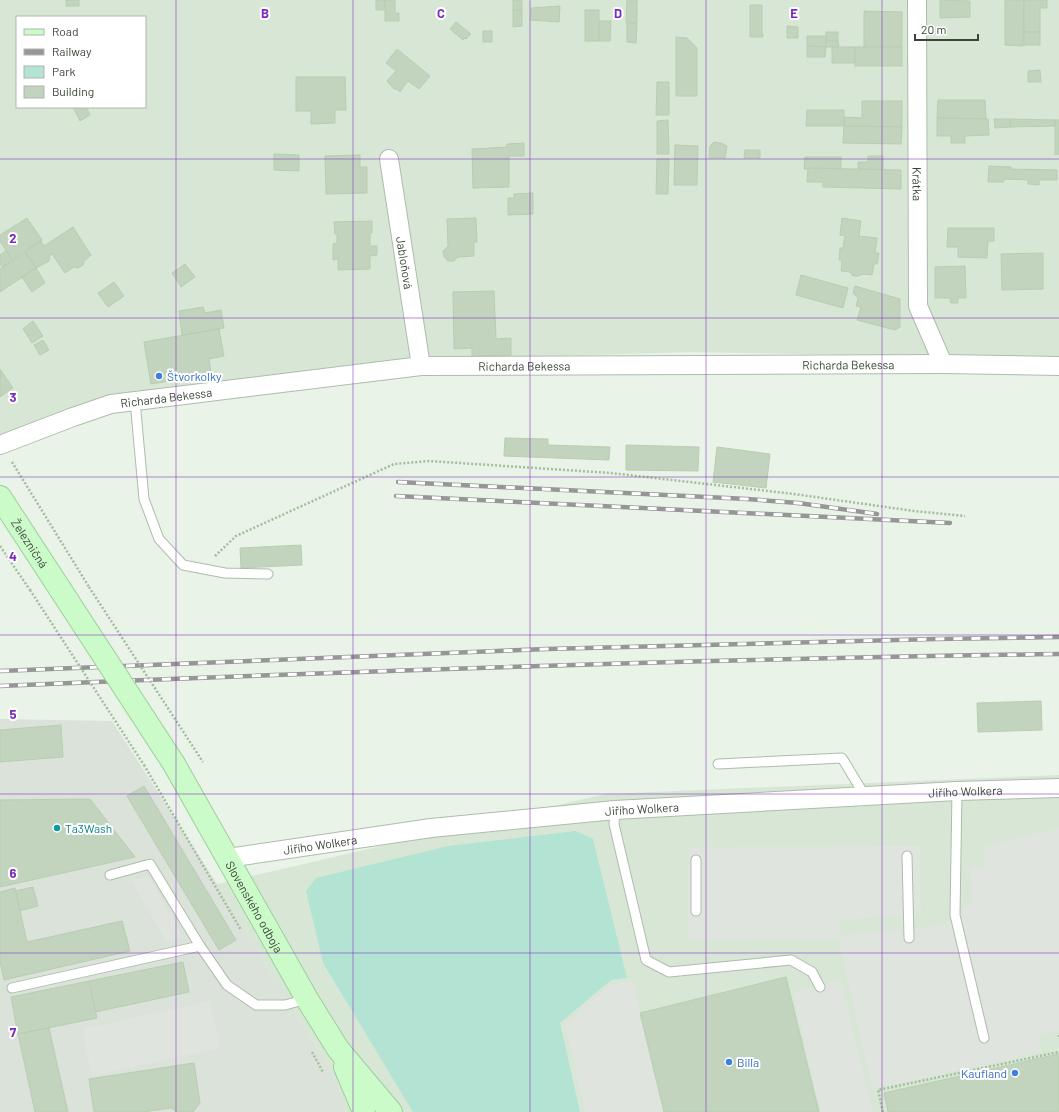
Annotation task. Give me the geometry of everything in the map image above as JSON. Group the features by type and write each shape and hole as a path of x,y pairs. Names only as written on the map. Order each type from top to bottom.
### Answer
{"street":[{"name":"Krátka","path":"916,0 918,306 943,364"},
{"name":"Jabloňová","path":"389,159 421,366"},
{"name":"Richarda Bekessa","path":"0,445 73,416 111,404 421,366 943,364 1059,366"},
{"name":"Železničná","path":"0,497 174,764"},
{"name":"Slovenského odboja","path":"174,764 307,999 338,1049 391,1112"},
{"name":"Jiřího Wolkera","path":"228,858 431,828 615,810 957,791 1059,788"},
{"name":"Slovenského odboja","path":"338,1049 360,1109"}],"lane":[{"path":"135,401 144,499 159,539 183,565 225,573 268,574"},
{"path":"718,764 842,758 865,796"},
{"path":"957,791 955,916 984,1038"},
{"path":"615,810 614,824 646,960 669,972 791,960 812,972 820,987"},
{"path":"907,856 909,938"},
{"path":"696,860 696,910"},
{"path":"110,875 150,864 200,946 227,986 256,1005 285,1005 307,999"},
{"path":"12,988 200,946"}],"path":[{"path":"202,568 236,536 394,464 429,461 611,473 794,494 914,511 965,516"},
{"path":"17,472 203,762"},
{"path":"0,546 144,765 245,937"},
{"path":"311,1051 326,1077"},
{"path":"883,1112 878,1090 1059,1052"}],"shaded area":[{"path":"0,0 1059,0 1059,358 690,352 391,361 86,403 0,443"},
{"path":"0,719 112,721 217,884 344,1092 346,1112 0,1112"},
{"path":"1059,775 1059,1112 346,1112 344,1092 217,884 606,794"},
{"path":"1059,828 1059,1031 1038,1035 1042,1052 872,1089 839,939 688,939 689,847 920,846 921,914 841,920 839,938 856,934 944,925 972,901 970,867 985,867 984,846"},
{"path":"149,877 183,937 166,941 131,880"},
{"path":"841,979 873,1112 821,1112 793,992"},
{"path":"634,982 663,1112 585,1112 565,1024 611,984"},
{"path":"210,1001 220,1048 92,1076 82,1029"}],"green space":[{"path":"576,831 593,839 627,978 611,980 560,1023 580,1112 413,1112 323,963 306,891 316,878 448,846"}],"building":[{"path":"66,0 79,0 79,6 66,6"},
{"path":"376,0 385,0 384,10 376,10"},
{"path":"385,0 395,0 395,13 399,13 399,21 385,21"},
{"path":"513,0 522,0 522,10 513,10"},
{"path":"627,0 637,0 637,23 626,23"},
{"path":"940,0 970,1 970,17 940,18"},
{"path":"1005,0 1024,0 1023,46 1005,45"},
{"path":"1024,0 1047,0 1047,8 1040,8 1040,32 1024,32"},
{"path":"750,5 762,5 763,37 750,37"},
{"path":"560,6 559,22 531,20 531,8"},
{"path":"513,10 522,10 522,26 513,27"},
{"path":"585,10 599,10 599,41 585,41"},
{"path":"864,11 902,12 902,47 864,47"},
{"path":"599,21 611,21 610,41 599,41"},
{"path":"456,22 471,34 466,39 465,38 463,40 450,29"},
{"path":"627,23 637,23 636,43 627,42"},
{"path":"787,26 798,27 798,38 787,38"},
{"path":"483,31 492,31 492,42 483,42"},
{"path":"826,32 838,32 838,41 826,41"},
{"path":"1024,32 1040,32 1040,45 1024,45"},
{"path":"807,36 826,36 826,47 807,46"},
{"path":"676,37 687,38 697,48 697,96 676,96"},
{"path":"826,41 838,41 839,47 826,47"},
{"path":"807,46 826,47 825,57 807,57"},
{"path":"832,47 855,47 855,63 832,63"},
{"path":"855,47 902,47 902,66 855,66"},
{"path":"397,49 430,76 419,89 408,81 400,92 397,89 394,89 387,81 396,71 386,63"},
{"path":"1040,70 1041,82 1028,82 1028,71"},
{"path":"296,77 345,77 346,110 335,110 335,123 311,124 311,111 296,111"},
{"path":"657,82 669,82 669,115 656,115"},
{"path":"938,100 985,100 986,119 937,118"},
{"path":"862,101 902,101 902,127 844,126 844,117 862,118"},
{"path":"74,108 86,108 90,115 80,121"},
{"path":"807,110 844,110 844,126 806,126"},
{"path":"937,118 988,119 989,135 965,136 965,143 951,143 951,136 937,136"},
{"path":"994,119 1010,119 1011,127 995,128"},
{"path":"1010,119 1055,120 1055,126 1011,127"},
{"path":"668,120 669,154 657,154 657,121"},
{"path":"1055,120 1059,120 1059,154 1055,155"},
{"path":"844,126 902,127 901,144 843,143"},
{"path":"714,142 727,146 725,158 709,158 710,146"},
{"path":"524,143 524,156 509,156 509,187 473,188 472,149 507,147 507,144"},
{"path":"675,145 698,146 697,185 674,185"},
{"path":"745,150 760,150 760,158 744,158"},
{"path":"274,154 299,155 299,171 274,170"},
{"path":"360,155 360,167 367,167 367,193 326,194 325,156"},
{"path":"868,156 883,156 883,170 858,169 858,162 868,162"},
{"path":"805,157 841,157 841,169 804,169"},
{"path":"657,159 669,159 668,194 656,194"},
{"path":"989,166 1011,167 1011,169 1057,170 1057,180 1039,180 1039,185 1028,184 1028,180 1004,179 1004,182 988,182"},
{"path":"808,168 901,170 901,189 823,187 823,182 807,182"},
{"path":"533,193 533,214 508,215 508,198 514,198 514,194"},
{"path":"27,218 42,240 12,260 0,241 0,235"},
{"path":"476,218 477,242 474,242 474,256 458,257 454,261 448,261 444,257 443,251 448,246 447,219"},
{"path":"842,218 861,221 859,236 877,238 875,253 879,253 877,264 874,264 872,275 863,274 853,276 850,272 841,271 842,260 839,260 840,248 843,248 845,236 840,235"},
{"path":"372,221 370,246 377,246 377,255 370,256 370,269 338,270 338,259 333,260 333,244 337,243 337,234 335,234 334,222"},
{"path":"73,227 91,255 84,261 83,265 78,268 74,267 65,273 52,254 50,255 49,261 36,268 25,252 41,241 44,246"},
{"path":"948,228 994,228 994,241 988,241 987,258 958,257 958,247 947,247"},
{"path":"6,251 12,260 2,267 0,264 0,255"},
{"path":"25,253 36,268 0,292 0,269"},
{"path":"1043,253 1043,289 1002,290 1001,254"},
{"path":"185,264 195,277 181,287 172,273"},
{"path":"965,266 966,298 958,298 958,303 951,303 950,298 935,298 935,267"},
{"path":"36,268 45,283 32,292 22,277"},
{"path":"801,275 848,288 843,308 796,295"},
{"path":"114,282 124,296 108,307 98,293"},
{"path":"855,286 900,299 900,327 895,330 857,320 861,307 856,306 858,298 853,293"},
{"path":"494,291 496,339 511,338 511,355 472,356 472,348 454,349 453,292"},
{"path":"203,307 205,313 221,310 224,328 182,335 179,311"},
{"path":"33,321 43,336 32,343 23,329"},
{"path":"219,329 224,356 209,359 211,374 151,384 144,342"},
{"path":"43,340 49,350 40,355 34,345"},
{"path":"0,369 13,388 0,397"},
{"path":"505,438 548,439 548,445 610,447 609,460 504,456"},
{"path":"626,445 699,447 698,471 626,470"},
{"path":"717,447 770,454 766,488 713,482"},
{"path":"301,545 302,565 241,568 240,548"},
{"path":"1041,701 1042,730 978,732 977,703"},
{"path":"61,725 63,757 0,762 0,730"},
{"path":"144,786 236,940 219,950 127,796"},
{"name":"Ta3Wash","path":"90,799 135,857 0,887 0,800"},
{"path":"33,887 38,906 19,911 15,891"},
{"path":"15,888 27,942 122,921 130,951 4,980 0,962 0,892"},
{"path":"183,962 189,992 95,1012 89,981"},
{"name":"Billa","path":"786,977 819,1112 664,1112 640,1013"},
{"path":"89,981 97,1018 18,1034 11,997"},
{"path":"49,1028 68,1112 35,1112 18,1034"},
{"name":"Kaufland","path":"1059,1054 1059,1112 888,1112 884,1093"},
{"path":"194,1063 200,1103 193,1112 175,1112 176,1111 171,1108 143,1112 94,1112 89,1079"}],"railway":[{"path":"398,482 747,499 798,503 877,514"},
{"path":"396,496 950,523"},
{"path":"0,671 547,649 1059,637"},
{"path":"0,686 530,666 1059,654"}],"place":[{"name":"Štvorkolky","path":"159,376"},
{"name":"Ta3Wash","path":"57,828"},
{"name":"Billa","path":"729,1062"},
{"name":"Kaufland","path":"1015,1073"}]}
